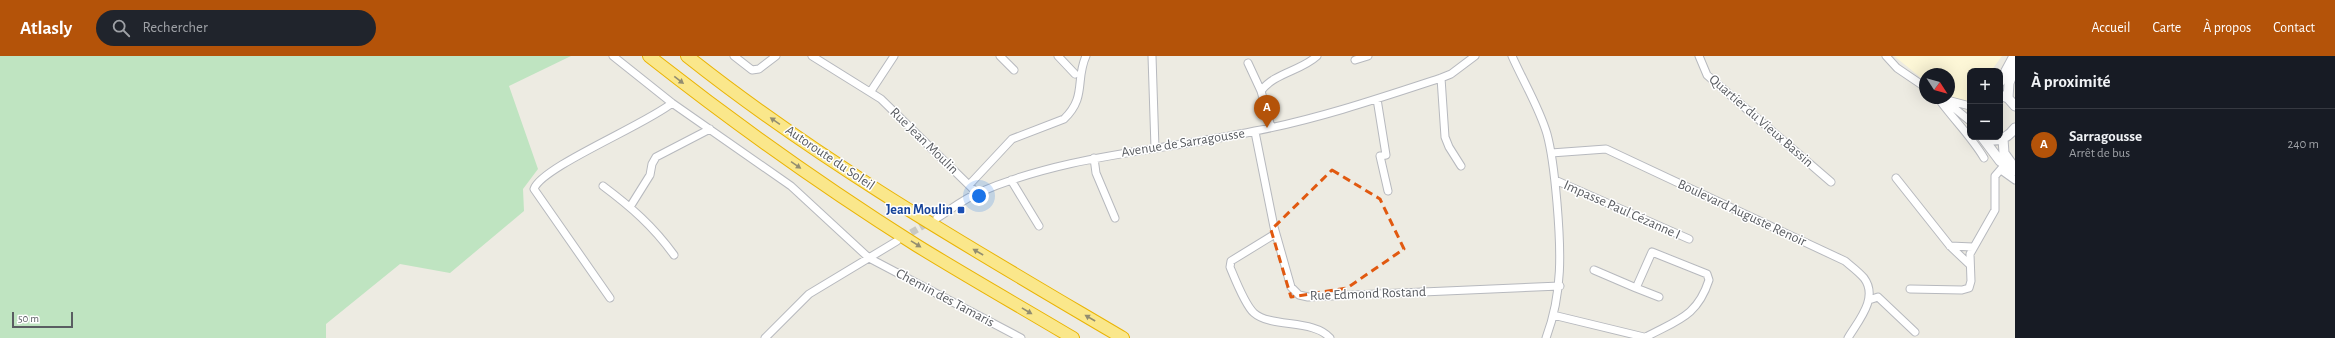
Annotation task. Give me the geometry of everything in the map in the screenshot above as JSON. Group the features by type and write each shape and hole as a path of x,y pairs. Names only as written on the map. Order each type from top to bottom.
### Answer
{"highway":[{"name":"Autoroute du Soleil","path":"649,56 708,102 825,184 916,244 1073,338"},
{"name":"Autoroute du Soleil","path":"687,56 720,82 817,151 922,220 1123,338"}],"street":[{"name":"Chemin des Tamaris","path":"613,56 672,104 791,186 812,203 840,233 869,258 1021,338"},
{"path":"734,56 752,70 759,69 776,56"},
{"name":"Rue Jean Moulin","path":"812,56 854,83 871,91 977,193"},
{"path":"871,91 894,56"},
{"path":"1000,56 1014,70"},
{"path":"1058,56 1075,74"},
{"path":"969,185 1012,139 1064,119 1069,114 1078,100 1082,64 1086,56"},
{"path":"1152,56 1155,148"},
{"path":"1261,91 1266,84 1310,62 1317,56"},
{"path":"1355,60 1368,56"},
{"name":"Avenue de Sarragousse","path":"937,218 977,193 1011,180 1094,158 1255,132 1271,128 1377,99 1441,78 1451,74 1475,56"},
{"path":"1512,56 1546,132 1555,180 1561,248 1560,286 1546,338"},
{"name":"Quartier du Vieux Bassin","path":"1699,56 1707,75 1831,182"},
{"path":"1886,56 1897,68 1919,83"},
{"path":"2003,76 2014,56"},
{"path":"1248,63 1261,91 1271,128"},
{"path":"2015,68 2004,97 2015,106"},
{"path":"1441,78 1445,137 1449,147 1461,166"},
{"path":"1377,99 1386,154 1380,156 1388,192"},
{"path":"1955,102 1967,105"},
{"path":"610,298 534,189 536,182 567,162 638,125 672,104"},
{"path":"1944,104 1947,111 1960,123 1984,158"},
{"path":"1948,104 1967,119"},
{"path":"630,207 650,175 656,157 710,129"},
{"path":"1910,289 1966,290 1972,281 1969,264 1970,254 1994,210 1995,176 2005,165 2003,139 2015,129"},
{"name":"Rue Edmond Rostand","path":"1255,132 1276,234 1291,287 1299,296 1308,297 1560,286"},
{"path":"1984,140 2015,180"},
{"name":"Boulevard Auguste Renoir","path":"1551,153 1606,149 1620,155 1845,261 1864,278 1869,290 1869,300"},
{"path":"1094,158 1096,173 1115,218"},
{"path":"2005,165 2015,168"},
{"path":"2005,165 2015,171"},
{"path":"1896,178 1950,246 1969,264"},
{"path":"1011,180 1038,226"},
{"name":"Impasse Paul Cézanne I","path":"1555,180 1689,239"},
{"path":"603,186 630,207 656,231 674,255"},
{"path":"1276,234 1231,261 1230,267 1250,308 1259,317 1319,330 1330,338"},
{"path":"765,338 809,294 897,241"},
{"path":"1950,246 1973,247"},
{"path":"1553,315 1647,338 1691,312 1698,306 1709,280 1707,274 1700,270 1652,252 1636,288"},
{"path":"1594,270 1659,297"},
{"path":"1848,338 1869,300 1878,298 1916,332"}],"highlighted area":[{"path":"1332,170 1380,199 1404,249 1347,288 1291,297 1271,230"}],"shaded area":[{"path":"1894,56 2002,56 1993,68 1967,68 1967,102 1965,104 1955,100 1955,68 1919,68 1919,76"}],"green space":[{"path":"0,56 571,56 509,86 538,169 523,189 524,211 450,273 400,264 326,324 326,338 0,338"}],"tunnel":[{"path":"902,238 931,221"}],"place":[{"name":"Sarragousse","path":"1267,128"},
{"name":"Jean Moulin","path":"961,210"}]}
